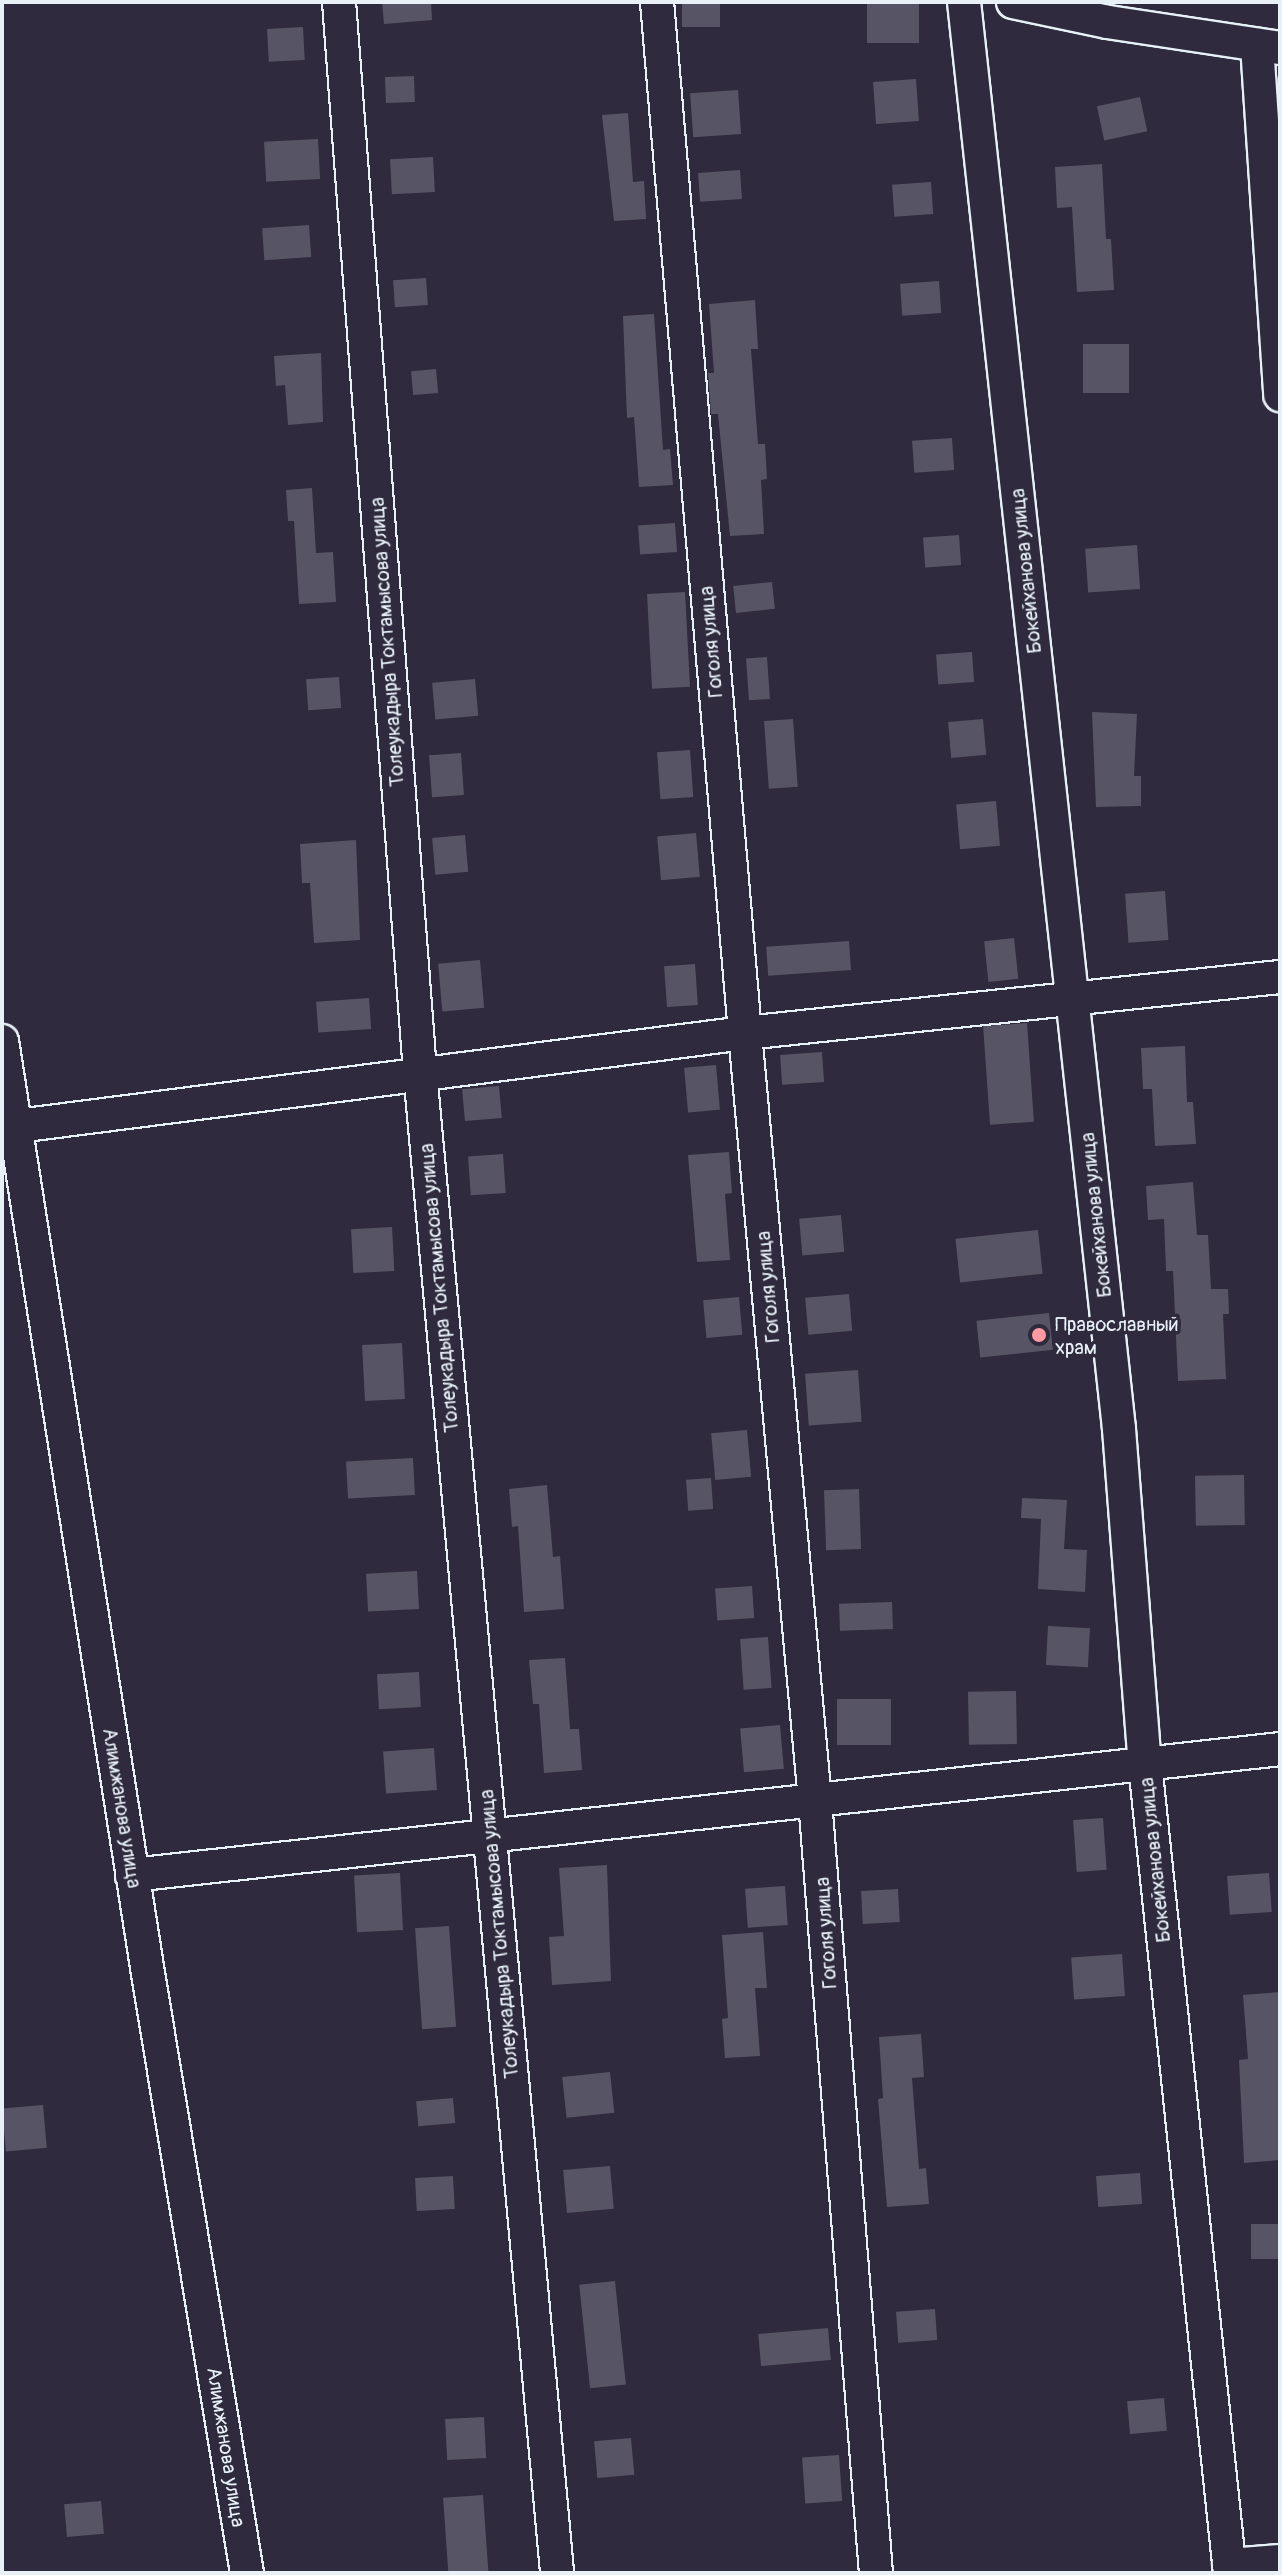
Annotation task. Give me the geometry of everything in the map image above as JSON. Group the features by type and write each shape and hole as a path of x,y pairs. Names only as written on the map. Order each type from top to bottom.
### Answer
{"street":[{"name":"Толеукадыра Токтамысова улица","path":"339,2 420,1072 557,2573"},
{"name":"Гоголя улица","path":"657,2 745,1033 815,1800 876,2573"},
{"name":"Бокейханова улица","path":"964,2 1119,1429 1145,1764 1229,2569"},
{"path":"1013,2 1108,22 1268,47 1280,395"},
{"path":"8,1128 420,1072 745,1033 1280,977"},
{"name":"Алимжанова улица","path":"2,1041 8,1128 247,2573"},
{"path":"132,1875 1280,1749"},
{"path":"1229,2569 1280,2561"}],"building":[{"path":"382,2 431,2 432,20 384,24"},
{"path":"682,2 720,2 720,27 682,27"},
{"path":"867,2 919,2 919,43 867,43"},
{"path":"303,27 305,60 269,62 267,29"},
{"path":"414,76 415,102 386,103 385,77"},
{"path":"916,79 919,121 876,124 873,82"},
{"path":"738,90 741,134 693,137 690,93"},
{"path":"1140,97 1147,131 1104,140 1097,106"},
{"path":"628,113 633,182 644,181 646,219 614,221 602,115"},
{"path":"318,139 320,179 266,182 264,142"},
{"path":"433,157 435,192 392,194 390,159"},
{"path":"1102,164 1106,239 1111,239 1114,290 1077,292 1072,207 1057,208 1055,167"},
{"path":"740,170 742,199 700,202 698,173"},
{"path":"931,182 933,214 894,217 892,185"},
{"path":"309,225 311,257 264,260 262,228"},
{"path":"426,278 428,305 395,307 393,280"},
{"path":"939,281 941,313 902,316 900,284"},
{"path":"755,300 758,349 751,349 758,444 765,444 767,479 761,480 764,534 730,536 718,414 711,414 708,373 714,373 709,304"},
{"path":"654,314 663,450 670,449 673,485 639,487 634,417 627,418 623,316"},
{"path":"1083,344 1129,344 1129,393 1083,393"},
{"path":"321,353 323,422 288,425 285,385 276,386 274,356"},
{"path":"436,369 438,393 413,395 411,371"},
{"path":"952,438 954,470 914,473 912,441"},
{"path":"312,488 316,553 333,552 336,602 299,604 294,521 288,521 286,490"},
{"path":"675,523 677,552 640,555 638,526"},
{"path":"959,535 961,565 925,567 923,538"},
{"path":"1137,545 1140,589 1088,593 1085,549"},
{"path":"772,582 775,609 736,613 733,586"},
{"path":"685,592 690,687 652,689 647,594"},
{"path":"972,652 974,682 938,684 936,655"},
{"path":"767,657 770,699 749,700 746,658"},
{"path":"339,677 341,708 308,710 306,679"},
{"path":"475,679 478,716 435,720 432,683"},
{"path":"1092,712 1137,714 1134,776 1141,776 1141,806 1096,807"},
{"path":"793,719 798,787 769,789 764,721"},
{"path":"983,719 986,755 951,758 948,722"},
{"path":"690,750 693,797 660,799 657,752"},
{"path":"461,753 464,795 432,797 429,755"},
{"path":"996,801 1000,846 960,849 956,804"},
{"path":"696,833 700,877 661,880 657,836"},
{"path":"465,835 468,872 435,875 432,838"},
{"path":"356,840 360,940 314,943 310,883 302,883 300,844"},
{"path":"1165,891 1168,940 1129,943 1125,894"},
{"path":"1014,938 1018,979 988,982 984,941"},
{"path":"849,941 851,970 768,976 766,947"},
{"path":"480,960 484,1008 442,1011 438,964"},
{"path":"695,964 698,1005 667,1007 664,966"},
{"path":"369,998 371,1029 318,1033 316,1002"},
{"path":"1027,1023 1034,1122 990,1125 983,1026"},
{"path":"1185,1046 1187,1102 1193,1102 1196,1144 1155,1146 1152,1089 1143,1089 1141,1048"},
{"path":"822,1052 824,1082 782,1085 780,1055"},
{"path":"716,1065 720,1110 688,1113 684,1068"},
{"path":"499,1086 502,1118 465,1121 462,1089"},
{"path":"729,1152 732,1193 725,1194 730,1260 697,1262 688,1155"},
{"path":"503,1154 506,1193 471,1195 468,1156"},
{"path":"1193,1182 1197,1235 1208,1235 1211,1289 1228,1289 1229,1314 1223,1314 1226,1379 1178,1381 1173,1271 1166,1271 1164,1219 1148,1220 1146,1186"},
{"path":"841,1215 844,1252 802,1256 799,1219"},
{"path":"392,1227 394,1271 353,1273 351,1229"},
{"path":"1038,1230 1043,1274 960,1282 955,1239"},
{"path":"849,1294 852,1331 808,1335 805,1298"},
{"path":"739,1297 742,1335 706,1338 703,1300"},
{"path":"1049,1313 1053,1350 980,1357 976,1321"},
{"path":"402,1343 405,1399 365,1401 362,1345"},
{"path":"858,1370 862,1422 809,1426 805,1374"},
{"path":"747,1430 751,1477 715,1480 711,1433"},
{"path":"413,1458 415,1495 348,1498 346,1462"},
{"path":"1244,1475 1245,1525 1196,1526 1195,1476"},
{"path":"711,1478 713,1509 688,1511 686,1480"},
{"path":"547,1485 553,1557 560,1556 564,1609 524,1612 518,1526 512,1527 509,1489"},
{"path":"859,1489 861,1549 826,1550 824,1490"},
{"path":"1022,1498 1067,1500 1064,1549 1087,1550 1085,1592 1038,1589 1041,1519 1021,1518"},
{"path":"417,1571 419,1609 368,1612 366,1574"},
{"path":"752,1586 754,1618 717,1621 715,1589"},
{"path":"892,1602 893,1629 840,1631 839,1604"},
{"path":"1048,1626 1090,1628 1088,1667 1046,1665"},
{"path":"768,1637 772,1688 744,1690 740,1639"},
{"path":"565,1658 570,1729 579,1729 582,1770 544,1773 539,1704 533,1704 529,1660"},
{"path":"419,1672 421,1707 379,1709 377,1674"},
{"path":"1016,1691 1017,1744 969,1745 968,1692"},
{"path":"837,1699 891,1699 891,1745 837,1745"},
{"path":"780,1725 784,1769 744,1772 740,1728"},
{"path":"434,1748 437,1790 386,1793 383,1752"},
{"path":"1103,1818 1107,1870 1077,1872 1073,1820"},
{"path":"607,1865 611,1981 552,1985 549,1937 564,1936 559,1868"},
{"path":"400,1873 403,1930 357,1932 354,1875"},
{"path":"1269,1873 1272,1912 1230,1915 1227,1876"},
{"path":"785,1886 788,1925 748,1928 745,1889"},
{"path":"898,1889 900,1922 863,1924 861,1891"},
{"path":"449,1926 456,2027 422,2029 415,1928"},
{"path":"763,1932 767,1988 755,1988 760,2056 725,2058 722,2019 728,2018 722,1935"},
{"path":"1122,1954 1125,1996 1074,1999 1071,1958"},
{"path":"1280,1992 1280,2160 1244,2163 1239,2060 1248,2059 1243,1995"},
{"path":"921,2034 924,2077 912,2078 919,2169 926,2168 929,2204 887,2207 878,2099 883,2098 879,2037"},
{"path":"610,2072 614,2113 567,2118 562,2077"},
{"path":"453,2098 455,2123 418,2126 416,2101"},
{"path":"43,2105 47,2148 6,2151 2,2109"},
{"path":"610,2166 614,2209 567,2213 563,2170"},
{"path":"1140,2173 1142,2204 1098,2207 1096,2176"},
{"path":"453,2176 455,2209 417,2211 415,2178"},
{"path":"1251,2224 1280,2224 1280,2259 1251,2259"},
{"path":"615,2281 626,2384 590,2388 579,2285"},
{"path":"935,2309 937,2340 898,2343 896,2312"},
{"path":"828,2328 831,2360 761,2366 758,2334"},
{"path":"1164,2398 1167,2431 1130,2434 1127,2401"},
{"path":"484,2417 486,2458 447,2460 445,2419"},
{"path":"631,2438 634,2475 597,2478 594,2441"},
{"path":"839,2455 842,2501 805,2503 802,2458"},
{"path":"483,2495 488,2573 448,2573 443,2498"},
{"path":"101,2501 104,2534 67,2537 64,2504"}],"place":[{"name":"Православный храм","path":"1039,1335"}]}
